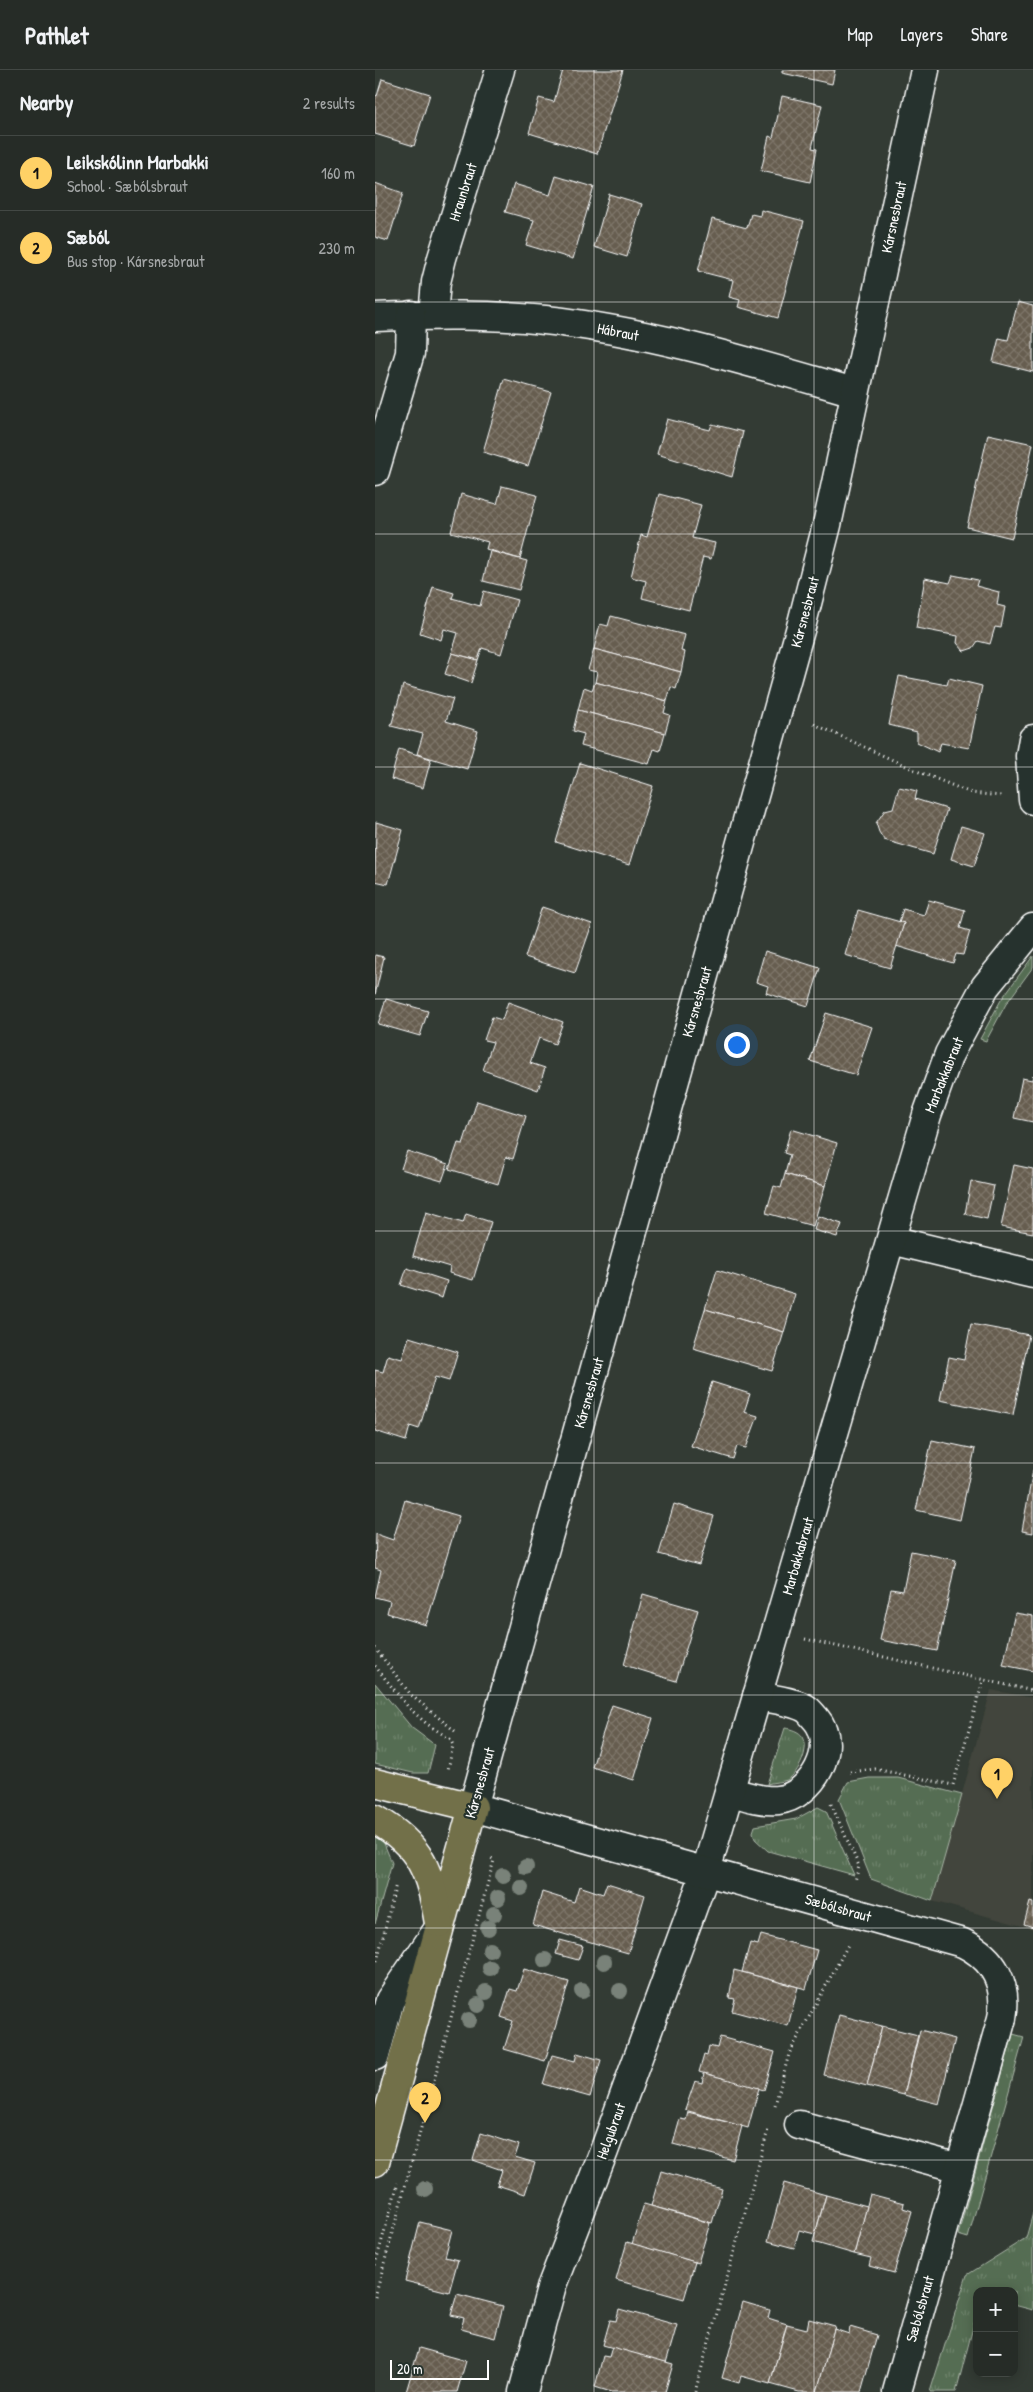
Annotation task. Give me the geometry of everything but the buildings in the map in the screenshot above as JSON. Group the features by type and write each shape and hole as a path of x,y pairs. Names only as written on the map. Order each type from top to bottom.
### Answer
{"main road":[{"path":"375,1783 473,1807"},
{"name":"Kársnesbraut","path":"375,2162 473,1807"},
{"path":"375,1819 410,1845 421,1859 431,1881 440,1928"}],"street":[{"name":"Hraunbraut","path":"375,471 422,315 436,282 500,70"},
{"name":"Kársnesbraut","path":"473,1807 802,623 827,525 854,392 925,70"},
{"name":"Hábraut","path":"375,317 422,315 498,316 546,320 598,328 678,344 854,392"},
{"path":"1033,739 1031,756 1033,800"},
{"name":"Marbakkabraut","path":"705,1871 927,1116 949,1054 985,987 1033,928"},
{"path":"891,1240 1033,1274"},
{"path":"729,1791 749,1797 778,1800 821,1781 827,1749 822,1726 806,1708 757,1696"},
{"name":"Sæbólsbraut","path":"473,1807 963,1943 986,1958 1000,1979 1004,2005 897,2392"},
{"name":"Helgubraut","path":"523,2392 551,2285 607,2141 705,1871"},
{"name":"Kársnesbraut","path":"375,2056 390,2000 440,1928"},
{"path":"799,2125 959,2168"}],"path":[{"path":"814,724 917,771 971,793 1033,800"},
{"path":"804,1639 983,1681 1033,1690"},
{"path":"375,1648 411,1695 455,1732"},
{"path":"375,1666 409,1708 427,1724 450,1739 453,1745 447,1772"},
{"path":"853,1885 859,1866 821,1781 841,1774 875,1769 953,1785 983,1681"},
{"path":"375,2297 494,1860"},
{"path":"375,1970 397,1880"},
{"path":"773,2108 789,2054 850,1940"},
{"path":"695,2392 768,2127"}],"shaded area":[{"path":"991,1690 1033,1698 1033,1929 932,1901"}],"green space":[{"path":"1033,956 1033,967 1006,1004 986,1041 980,1039 1001,1000"},
{"path":"375,1683 412,1728 435,1745 428,1773 413,1773 375,1764"},
{"path":"785,1728 797,1732 803,1737 805,1742 804,1754 796,1772 791,1777 785,1781 767,1784"},
{"path":"869,1778 898,1778 962,1795 932,1901 871,1879 839,1799 848,1782"},
{"path":"818,1807 826,1811 854,1875 768,1851 755,1839 753,1832 755,1826 796,1819"},
{"path":"375,1837 383,1841 392,1863 375,1924"},
{"path":"1013,2034 1024,2037 968,2238 958,2235"},
{"path":"1033,2213 1033,2310 1018,2306 1018,2287 973,2287 973,2327 956,2392 930,2392 967,2275 1026,2238"}],"place":[{"name":"Leikskólinn Marbakki","path":"997,1799"},
{"name":"Sæból","path":"425,2123"}]}
